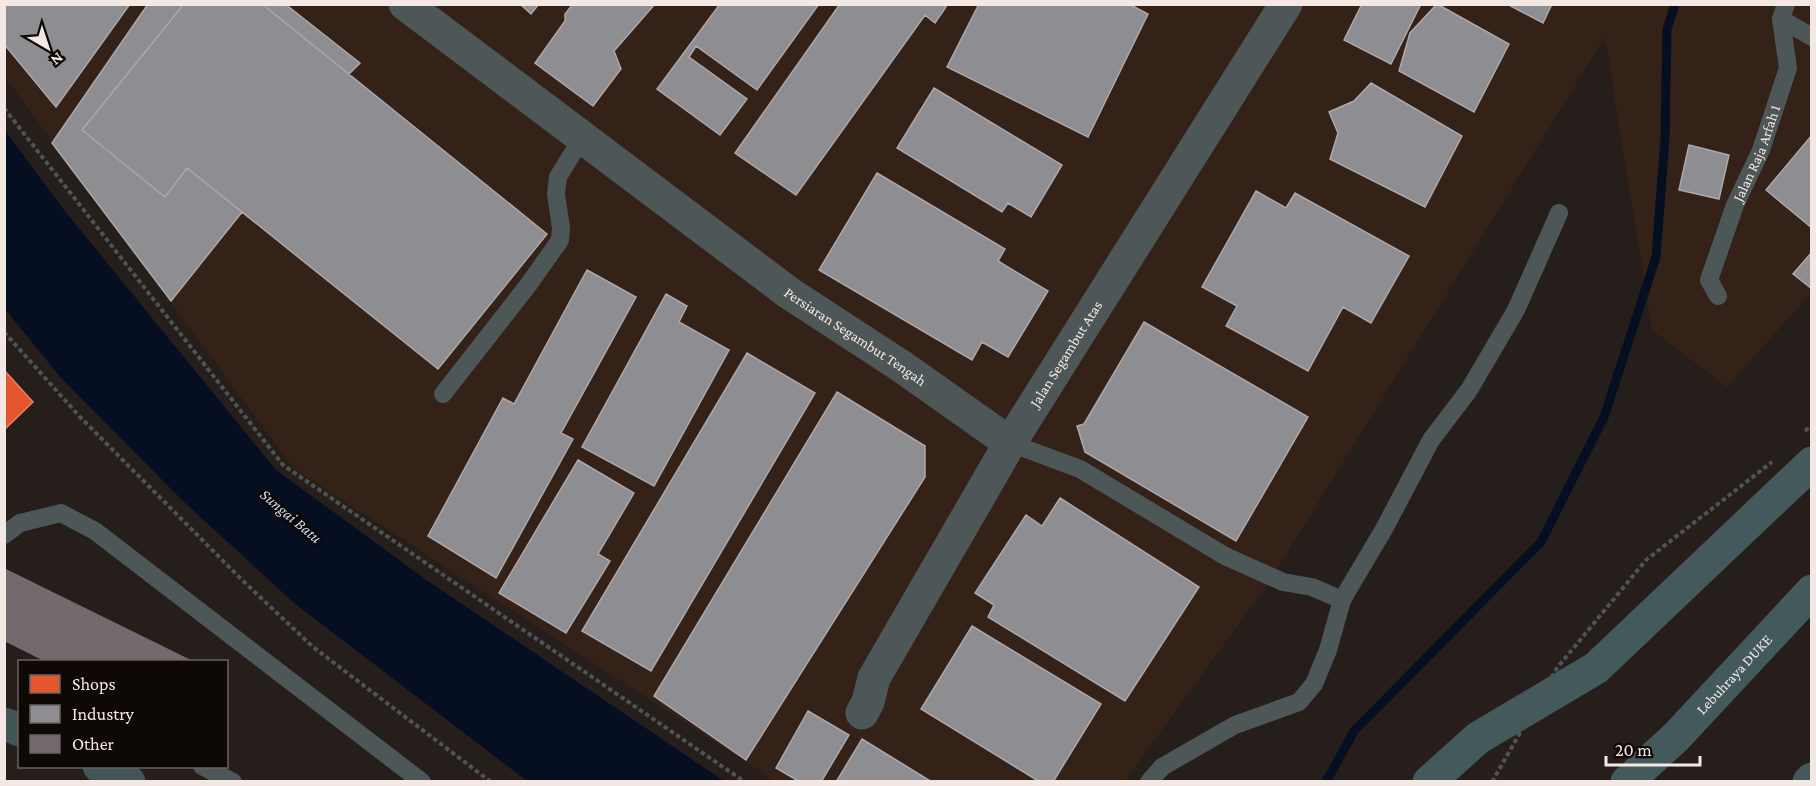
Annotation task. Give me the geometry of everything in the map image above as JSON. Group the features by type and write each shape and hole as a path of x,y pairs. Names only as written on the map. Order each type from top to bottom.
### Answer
{"highway":[{"path":"1429,782 1478,738 1596,669 1812,463"},
{"name":"Lebuhraya DUKE","path":"1627,782 1676,737 1812,591"}],"main road":[{"path":"103,768 129,782"}],"street":[{"name":"Persiaran Segambut Tengah","path":"405,4 789,293 901,366 1010,443"},
{"name":"Jalan Segambut Atas","path":"862,713 868,702 874,678 1010,443 1285,5"}],"lane":[{"path":"1784,12 1812,37"},
{"name":"Jalan Raja Arfah 1","path":"1718,296 1709,280 1735,205 1761,150 1788,68 1784,12"},
{"path":"443,394 529,284 560,240 561,228 556,194 558,177 582,138"},
{"path":"1149,782 1162,767 1235,724 1299,702 1314,684 1328,650 1342,600 1384,529 1431,440 1469,390 1516,310 1559,213"},
{"name":"Persiaran Segambut Tengah","path":"1010,443 1080,469 1225,556 1283,582 1312,587 1342,600"},
{"path":"4,535 20,523 61,513 95,531 422,782"},
{"path":"206,768 233,782"}],"path":[{"path":"4,108 283,465 745,782"},
{"path":"4,332 80,417 242,580 313,647 491,782"},
{"path":"1492,782 1557,668 1646,560 1772,462"}],"shaded area":[{"path":"4,5 1811,5 1811,293 1727,387 1652,330 1605,37 1270,581 1125,781 775,781 293,468 5,77"}],"water":[{"name":"Sungai Batu","path":"4,129 64,210 276,470 428,581 724,781 527,781 294,603 183,501 61,378 5,309"}],"building: Shops":[{"path":"4,370 33,402 4,430"}],"building: Industry":[{"path":"4,4 130,4 56,107 4,44"},
{"path":"148,4 184,4 82,130 165,197 187,168 242,212 171,301 52,143"},
{"path":"184,4 262,4 547,234 438,369 187,168 165,197 82,130"},
{"path":"262,4 285,4 360,63 349,74"},
{"path":"520,4 539,4 531,14"},
{"path":"573,4 655,4 614,51 621,69 593,106 535,63 565,21 565,14"},
{"path":"720,4 819,4 757,90 696,46 689,57 747,99 720,135 657,89"},
{"path":"840,4 942,4 946,7 935,23 925,15 796,195 735,153"},
{"path":"979,4 1129,4 1148,14 1088,137 947,67"},
{"path":"1362,4 1421,4 1391,64 1344,40"},
{"path":"1437,4 1509,44 1474,112 1399,71 1410,33"},
{"path":"1507,4 1552,4 1543,23"},
{"path":"1371,83 1462,136 1425,207 1330,159 1338,133 1329,112 1354,101"},
{"path":"934,88 1062,165 1031,217 1008,203 1002,212 897,148"},
{"path":"1812,135 1812,228 1766,190"},
{"path":"1689,145 1729,155 1719,199 1679,190"},
{"path":"877,173 1005,249 998,261 1048,291 1008,357 982,342 972,360 819,270"},
{"path":"1256,191 1286,208 1295,193 1409,256 1371,323 1343,307 1308,371 1226,326 1237,306 1202,287"},
{"path":"1812,252 1812,289 1793,274"},
{"path":"587,270 636,297 561,433 573,439 496,578 428,536 503,398 514,404"},
{"path":"666,294 687,306 679,322 729,350 654,486 582,447"},
{"path":"1144,322 1308,417 1236,541 1085,452 1077,426 1084,424"},
{"path":"747,353 815,393 651,671 582,631"},
{"path":"837,392 925,446 925,477 746,760 654,696"},
{"path":"578,460 634,493 598,554 610,561 566,633 499,593"},
{"path":"1060,498 1199,587 1125,701 988,617 994,605 975,593 1026,515 1042,526"},
{"path":"972,626 1101,704 1053,782 1040,782 921,709"},
{"path":"808,711 849,735 821,782 800,782 776,768"},
{"path":"862,739 932,782 836,782"}],"building: Other":[{"path":"4,568 191,660 42,660 4,641"}],"waterway":[{"path":"1326,782 1354,731 1541,542 1604,417 1656,257 1665,138 1667,29 1675,4"}]}
